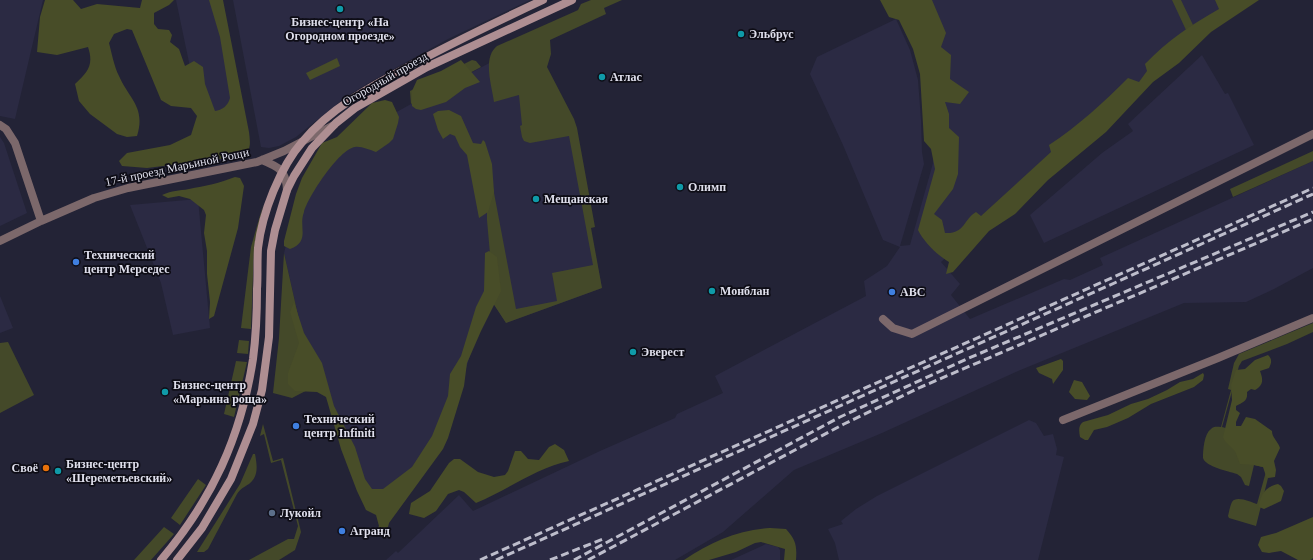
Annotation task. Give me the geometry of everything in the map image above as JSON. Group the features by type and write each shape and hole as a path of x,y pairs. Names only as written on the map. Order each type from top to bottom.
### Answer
{"main road":[{"name":"Огородный проезд","path":"160,560 183,533 207,496 219,474 234,440 248,386 255,336 258,249 262,227 282,171 302,142 329,116 349,100 464,36 543,0"},
{"name":"Огородный проезд","path":"177,560 202,528 231,479 253,424 262,390 269,337 271,251 276,224 287,190 312,148 336,123 355,108 427,67 572,0"}],"street":[{"name":"17-й проезд Марьиной Рощи","path":"0,241 42,220 94,198 128,188 259,161 284,151 336,123"},
{"path":"0,125 6,129 15,143 42,220"},
{"path":"883,319 893,328 912,334 1313,134"},
{"path":"259,161 276,166 282,171 286,180 287,190"},
{"path":"259,161 273,169 277,177 277,183"},
{"path":"1063,420 1313,318"}],"shaded area":[{"path":"0,0 43,0 15,119 0,116"},
{"path":"176,0 213,0 245,150 239,159 218,162 209,158"},
{"path":"233,0 530,0 448,39 370,82 347,96 296,137 279,146 269,148 261,147"},
{"path":"899,0 1242,0 1155,69 941,262 960,284 951,295 970,319 1064,279 1070,280 1103,265 1100,258 1313,161 1313,268 1246,302 1184,303 1018,371 882,433 794,470 723,532 675,560 386,560 396,551 398,553 459,495 473,511 600,451 675,418 677,414 723,393 715,376 866,296 864,281 887,266 900,247 883,240 843,145 810,74 817,57 896,19 910,50 918,80 924,164 900,246 910,245 933,163 933,95"},
{"path":"526,44 569,119 602,288 506,323 488,295 442,449 369,506 300,324 284,253 294,215 352,137 411,104"},
{"path":"1202,55 1225,94 1228,93 1254,145 1044,243 1030,215 1102,153 1133,131 1128,124"},
{"path":"0,137 4,143 27,213 0,226"},
{"path":"198,199 210,328 173,335 161,283 130,205"},
{"path":"0,296 13,328 0,333"},
{"path":"1029,420 1036,423 1044,436 1053,434 1057,449 1056,455 1064,457 1038,560 839,560 835,543 828,529 843,524 841,521 856,509 877,496"},
{"path":"766,544 778,547 780,550 780,560 731,560"}],"green space":[{"path":"45,0 73,0 81,9 97,4 140,8 142,0 174,0 169,5 154,13 154,24 158,29 169,30 172,35 170,42 179,49 185,66 194,61 203,67 205,84 215,111 224,107 230,98 220,37 209,0 223,0 249,132 250,145 246,154 243,156 147,168 122,166 119,161 127,153 170,145 191,135 197,116 191,108 171,106 161,100 132,30 127,29 114,34 109,43 117,72 138,110 139,126 137,136 127,137 117,134 90,114 79,101 75,84 89,68 90,53 88,47 57,55 37,52 40,17"},
{"path":"591,0 622,0 604,8 606,14 550,40 551,54 547,67 574,119 577,128 595,227 591,228 602,288 506,323 487,294 491,265 487,220 487,156 516,309 557,301 552,273 593,265 569,136 530,143 524,141 520,126 522,125 519,95 494,102 489,72 490,58 492,51 497,46 576,11 581,4"},
{"path":"880,0 932,0 946,33 941,47 951,55 950,79 969,92 960,104 945,102 949,114 949,128 959,137 958,174 953,189 934,214 942,220 945,233 952,233 960,229 976,212 981,216 1051,152 1049,145 1070,130 1110,96 1128,78 1139,82 1147,71 1145,64 1154,55 1180,34 1219,9 1215,0 1259,0 1211,32 1179,63 1153,82 1106,132 1048,180 1015,214 989,231 953,272 946,274 949,262 931,248 918,230 935,169 931,149 924,141 920,74 913,49 899,20 889,17"},
{"path":"1172,0 1181,0 1193,25 1186,30"},
{"path":"337,58 340,66 310,80 306,73"},
{"path":"461,60 480,82 465,88 446,102 421,110 412,106 412,91 417,80 441,71"},
{"path":"472,60 476,61 481,67 411,104 410,91"},
{"path":"385,100 392,102 399,117 393,139 376,152 355,147 348,150 341,156 333,164 311,196 304,212 302,223 303,233 300,242 290,249 284,246 296,194 302,178 322,143 337,137 372,103"},
{"path":"449,110 461,116 473,143 481,144 483,140 485,142 492,164 494,192 488,212 479,218 467,155 460,147 455,136 450,134 443,139 438,130 433,114 438,111"},
{"path":"1313,151 1313,161 1233,197 1230,189"},
{"path":"235,177 240,178 244,186 238,228 214,316 209,319 210,302 207,274 207,251 204,233 206,215 204,210 190,199 179,196 168,198 162,195 172,191 212,184"},
{"path":"263,205 254,248 251,329 241,328 251,247"},
{"path":"489,251 497,257 501,291 467,363 464,386 448,438 443,449 389,523 388,527 374,535 379,526 376,515 366,510 357,491 341,449 326,397 317,392 295,391 288,384 288,373 299,343 290,312 294,302 304,333 322,363 334,406 355,447 365,479 372,489 383,489 412,467 432,436 448,396 450,374 461,356 476,307 484,291 485,253"},
{"path":"284,253 300,324 321,383 292,398 273,393 279,338"},
{"path":"1313,323 1313,332 1287,344 1242,361 1239,366 1222,427 1277,442 1256,526 1229,518 1230,507 1234,500 1240,499 1257,504 1267,468 1254,465 1249,486 1245,485 1241,477 1237,474 1208,464 1203,458 1205,438 1209,431 1213,427 1221,427 1231,390 1228,389 1234,363 1239,354"},
{"path":"239,340 249,341 248,354 237,353"},
{"path":"8,342 34,395 0,413 0,343"},
{"path":"1268,355 1271,359 1271,364 1269,368 1260,371 1262,379 1260,386 1255,390 1251,389 1247,392 1246,399 1236,406 1236,410 1240,413 1236,426 1241,426 1246,417 1255,419 1272,431 1273,436 1280,448 1274,461 1276,470 1275,477 1268,478 1263,467 1240,464 1235,451 1223,437 1232,400 1231,385 1236,370 1245,369 1255,360"},
{"path":"1061,359 1063,361 1063,370 1053,384 1052,379 1039,373 1036,368"},
{"path":"236,361 247,362 234,417 224,414"},
{"path":"1203,373 1203,380 1194,387 1151,404 1128,418 1107,427 1094,430 1088,440 1080,437 1079,431 1083,422 1108,415 1131,404 1148,399 1180,382 1193,379"},
{"path":"1074,380 1082,382 1090,396 1087,400 1075,399 1069,392"},
{"path":"263,424 273,461 283,458 301,532 295,550 279,560 249,560 288,539 294,539 298,526 281,460 271,463 264,434 260,436"},
{"path":"555,444 564,450 569,461 545,469 476,503 464,492 459,490 448,494 436,511 424,518 409,514 411,503 430,491 449,463 454,459 460,459 478,472 494,477 505,475 508,471 515,451 521,451 528,459 539,460 549,447"},
{"path":"253,454 255,454 257,466 256,474 252,481 237,494 208,549 204,552 197,552 240,484"},
{"path":"198,479 206,485 180,525 171,518"},
{"path":"1278,484 1284,491 1281,501 1264,509 1259,507 1264,492 1273,485"},
{"path":"1313,517 1313,558 1311,560 1298,560 1281,551 1269,553 1262,552 1258,545 1261,537 1276,533"},
{"path":"164,527 174,534 151,560 134,560"},
{"path":"770,528 786,529 795,543 796,560 784,560 785,549 761,542 755,543 736,552 709,560 684,560 714,542 747,531"}],"railway":[{"path":"480,560 1313,188"},
{"path":"496,560 1313,194"},
{"path":"574,560 840,417 969,358 1313,212"},
{"path":"588,560 844,424 921,387 1313,219"},
{"path":"550,560 603,539"}],"place":[{"name":"Бизнес-центр «На Огородном проезде»","path":"340,9"},
{"name":"Эльбрус","path":"741,34"},
{"name":"Атлас","path":"602,77"},
{"name":"Олимп","path":"680,187"},
{"name":"Мещанская","path":"536,199"},
{"name":"Технический центр Мерседес","path":"76,262"},
{"name":"Монблан","path":"712,291"},
{"name":"ABC","path":"892,292"},
{"name":"Эверест","path":"633,352"},
{"name":"Бизнес-центр «Марьина роща»","path":"165,392"},
{"name":"Технический центр Infiniti","path":"296,426"},
{"name":"Своё","path":"46,468"},
{"name":"Бизнес-центр «Шереметьевский»","path":"58,471"},
{"name":"Лукойл","path":"272,513"},
{"name":"Агранд","path":"342,531"}]}
